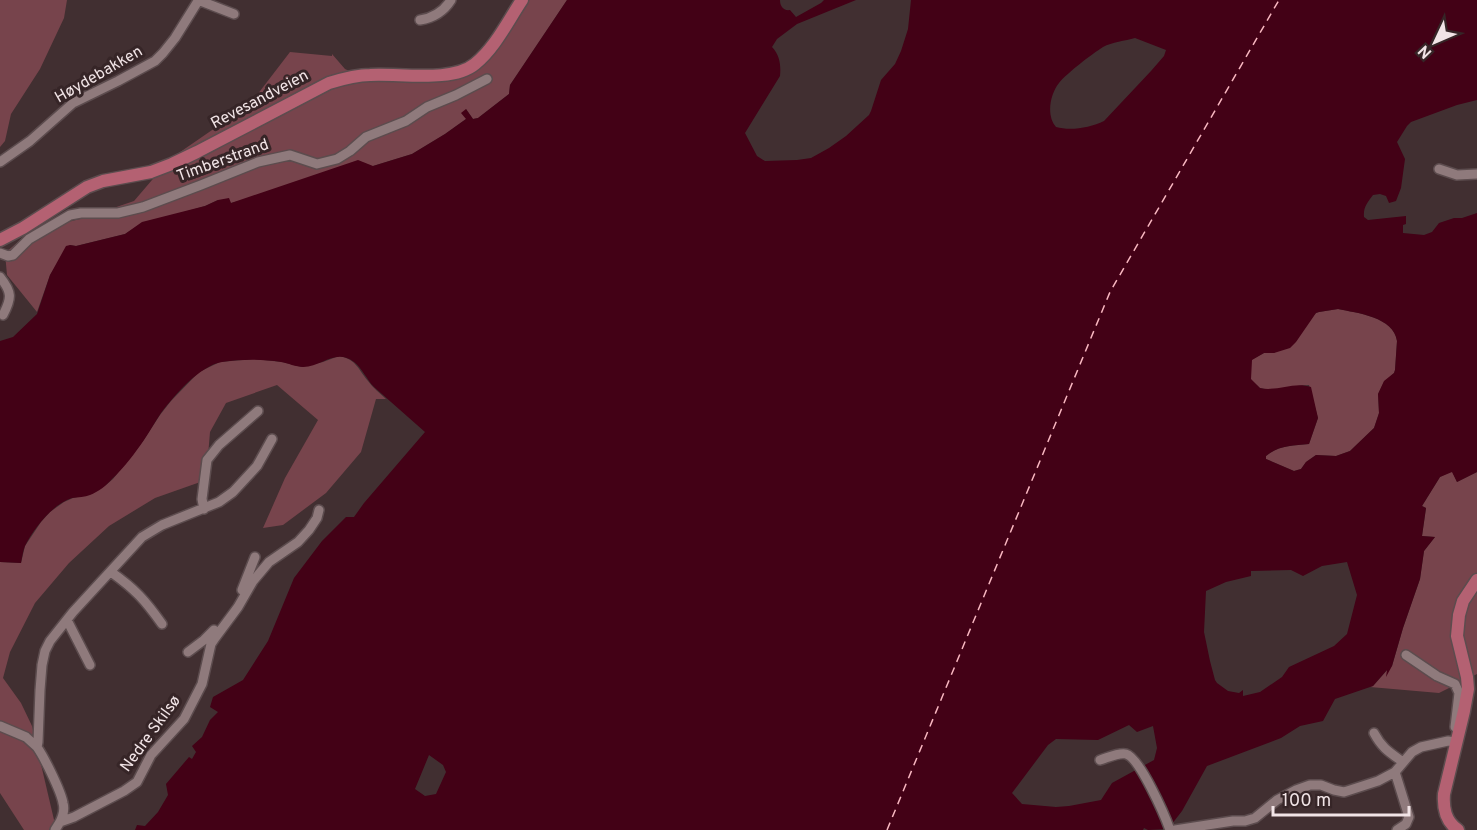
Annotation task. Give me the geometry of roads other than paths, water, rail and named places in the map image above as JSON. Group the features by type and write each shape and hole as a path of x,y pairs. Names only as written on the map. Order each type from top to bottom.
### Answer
{"main road":[{"name":"Revesandveien","path":"0,240 87,188 103,181 151,172 172,164 329,83 370,75 442,75 467,69 490,48 522,0"},
{"path":"1454,829 1446,816 1444,794 1454,742 1468,689 1457,626 1463,601 1477,580"}],"street":[{"name":"Høydebakken","path":"0,162 30,141 73,103 155,61 175,38 198,0 234,14"},
{"path":"420,20 438,14 451,0"},
{"name":"Timberstrand","path":"0,253 13,255 29,239 70,215 118,213 143,207 258,162 290,155 317,164 337,159 366,137 406,121 427,107 464,92 487,79"},
{"path":"1439,169 1457,175 1477,174"},
{"path":"0,277 8,287 10,297 3,315"},
{"path":"204,509 202,499 207,460 226,438 258,411"},
{"path":"37,747 39,690 45,651 50,641 147,533 219,502 233,492 257,466 272,439"},
{"name":"Nedre Skilsø","path":"58,826 137,782 151,755 184,719 202,684 211,644 224,623 238,607 253,581 269,561 298,542 317,518 319,510"},
{"path":"188,652 224,623 243,588 255,557"},
{"path":"111,572 141,595 162,624"},
{"path":"67,620 90,665"},
{"path":"1175,830 1255,818 1277,800 1310,785 1344,792 1378,781 1395,772 1412,752 1421,747 1448,741 1454,742 1459,693 1455,684 1437,676 1406,655"},
{"path":"0,726 26,737 42,755 62,798 64,812 58,826"},
{"path":"1374,733 1386,751 1403,762"},
{"path":"1100,760 1123,753 1130,755 1140,767 1164,813 1170,830"},
{"path":"1395,772 1409,817 1406,824 1397,830"}]}
